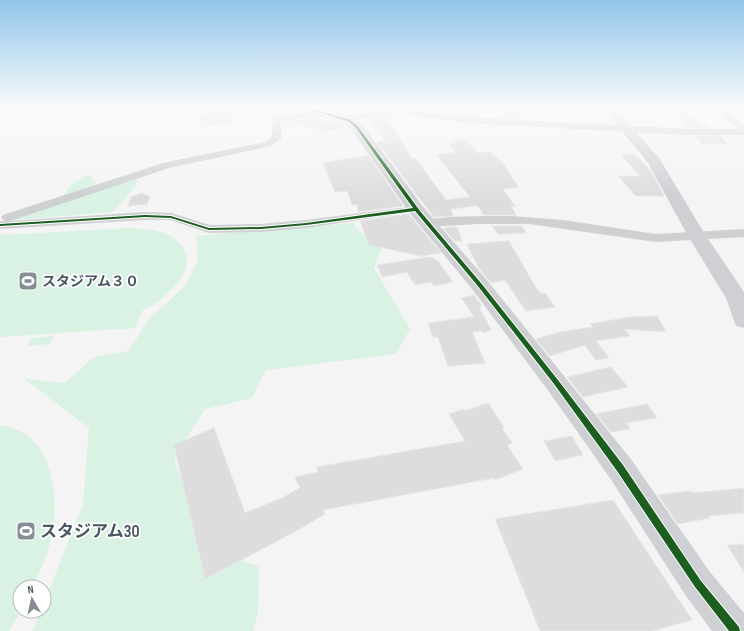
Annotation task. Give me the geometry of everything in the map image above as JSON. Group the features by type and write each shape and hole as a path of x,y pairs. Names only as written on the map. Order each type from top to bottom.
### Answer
{"street":[{"path":"0,220 167,165 268,144 276,137"},
{"path":"364,137 421,216 479,284 556,382 620,468 698,584 734,631"},
{"path":"634,137 654,161 697,236 737,298 744,320"},
{"path":"0,225 145,216 171,218 209,229 261,228 421,216 536,222 602,229 625,236 658,238 744,233"}],"green space":[{"path":"88,174 99,187 137,179 136,186 113,212 4,221 57,204 72,184"},
{"path":"353,223 362,234 382,248 374,268 410,329 396,354 266,370 252,398 205,409 174,458 206,550 259,566 258,613 253,631 32,631 37,619 52,619 52,583 83,504 89,428 25,379 65,383 94,357 129,351 149,318 186,285 198,261 196,236"},
{"path":"130,228 152,230 173,237 183,248 186,257 184,273 179,281 153,305 141,312 136,328 0,337 0,235"},
{"path":"54,336 50,344 27,346 32,338"},
{"name":"スタジアム30","path":"0,425 18,430 33,440 43,454 50,470 54,488 55,507 49,548 40,571 36,579 12,579 12,619 16,619 9,631 0,631"}],"building":[{"path":"383,137 399,137 412,159 416,159 446,200 470,197 437,155 456,152 449,144 456,143 454,140 465,139 478,153 490,152 503,163 518,187 503,189 515,206 511,206 516,215 484,215 478,206 475,206 451,209 453,216 434,217 377,142 385,140"},
{"path":"696,137 721,137 728,144 702,144"},
{"path":"621,154 635,154 650,170 664,196 636,196 618,176 640,176"},
{"path":"368,155 403,206 358,212 357,204 352,205 348,191 335,192 323,163"},
{"path":"142,193 150,197 147,204 128,206 131,197"},
{"path":"409,214 441,253 421,256 369,245 360,221"},
{"path":"492,226 522,226 526,233 498,234"},
{"path":"457,227 462,241 455,241 443,228"},
{"path":"509,241 536,288 541,294 545,293 555,307 526,311 505,280 491,283 478,267 467,244"},
{"path":"431,257 438,261 453,282 434,286 431,282 415,285 407,272 382,277 377,265"},
{"path":"474,295 482,306 479,307 491,330 484,333 482,331 472,332 485,363 448,366 438,337 433,337 428,323 474,317 462,298"},
{"path":"657,316 666,332 624,329 630,336 596,341 609,358 596,360 585,345 550,356 536,339 560,332 593,327 590,324 630,317"},
{"path":"611,367 628,387 583,397 567,377"},
{"path":"488,403 504,427 502,428 512,443 507,445 523,469 495,480 494,478 323,510 325,514 298,530 205,579 174,445 214,428 245,513 282,498 300,488 295,477 318,472 317,467 465,441 449,414 464,409 465,411"},
{"path":"647,404 657,418 626,423 630,429 611,432 596,414"},
{"path":"572,436 583,455 555,461 544,441"},
{"path":"744,488 744,513 708,516 710,518 678,524 658,495 691,491 692,493"},
{"path":"613,500 692,620 652,631 540,631 495,519"},
{"path":"744,544 744,572 727,545"}],"cycle path":[{"path":"364,137 418,212 479,284 556,382 620,468 698,584 735,631"},
{"path":"0,225 145,216 171,217 209,229 261,228 306,224 416,209"}],"place":[{"name":"スタジアム３０","path":"28,281"},
{"name":"スタジアム30","path":"26,531"}]}
